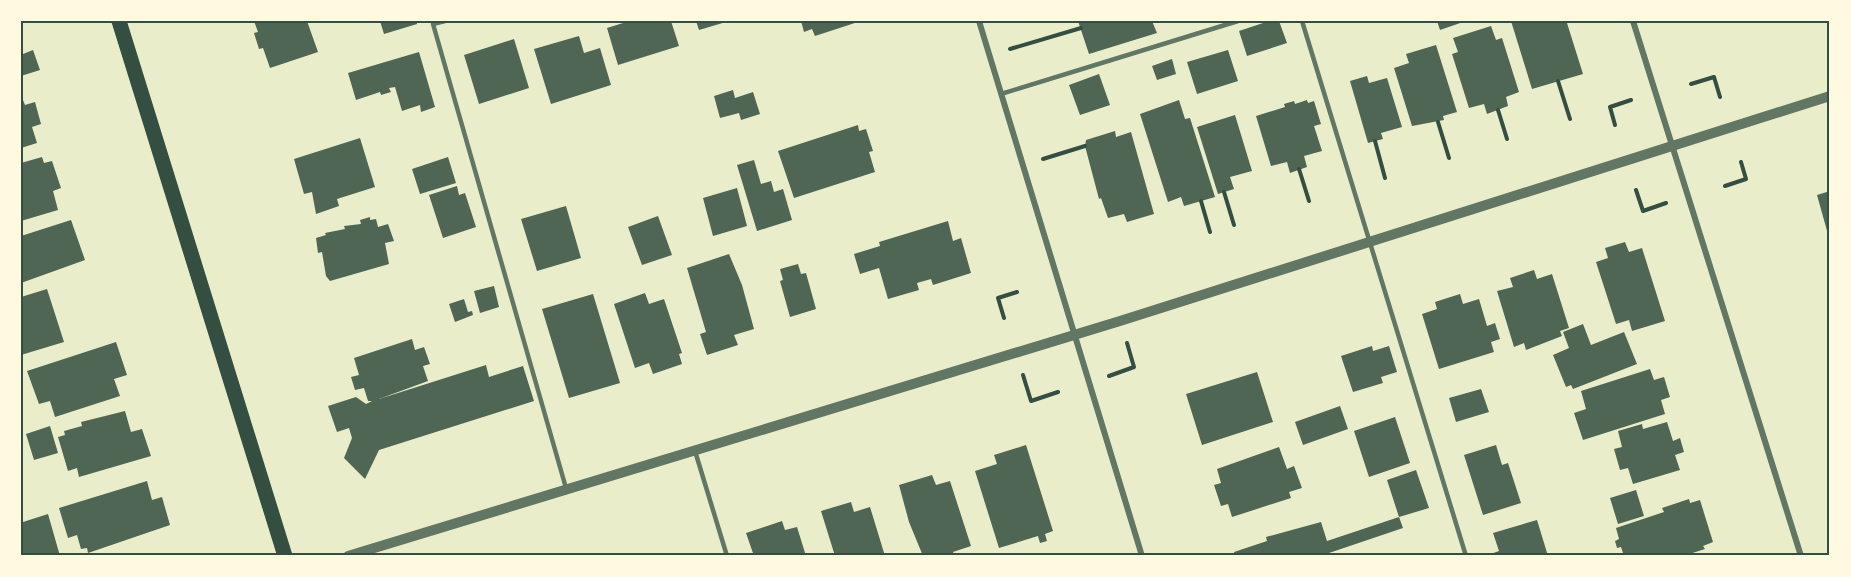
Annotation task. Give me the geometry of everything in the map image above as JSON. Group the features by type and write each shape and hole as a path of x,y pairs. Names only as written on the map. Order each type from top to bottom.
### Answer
{"main road":[{"path":"119,21 285,556"}],"street":[{"path":"979,21 1143,556"},
{"path":"1634,21 1801,556"},
{"path":"348,556 1076,335 1672,144 1830,96"}],"lane":[{"path":"445,21 433,24 567,490"},
{"path":"1001,94 1238,21"},
{"path":"1302,21 1372,242 1466,556"},
{"path":"695,451 727,556"}],"path":[{"path":"989,56 1081,28"},
{"path":"1691,84 1714,77 1720,97"},
{"path":"1558,81 1570,120"},
{"path":"1616,125 1610,107 1631,100"},
{"path":"1498,110 1507,140"},
{"path":"1438,122 1449,158"},
{"path":"1375,141 1385,178"},
{"path":"1023,165 1086,146"},
{"path":"1725,186 1746,179 1741,162"},
{"path":"1299,169 1309,201"},
{"path":"1636,190 1643,211 1666,203"},
{"path":"1224,192 1234,225"},
{"path":"1201,201 1210,232"},
{"path":"1004,318 998,298 1017,292"},
{"path":"1109,376 1134,367 1126,339"},
{"path":"1023,375 1032,401 1058,392"}],"building":[{"path":"254,21 307,21 318,52 270,68 263,48 259,49 254,33 258,32"},
{"path":"380,21 417,21 417,24 384,34"},
{"path":"622,21 671,21 679,46 618,65 607,28 623,23"},
{"path":"696,21 726,21 726,22 699,30"},
{"path":"801,21 861,21 815,36 812,29 804,32"},
{"path":"1078,21 1152,21 1157,33 1089,54"},
{"path":"1269,21 1279,21 1287,43 1247,56 1239,31"},
{"path":"1437,21 1466,21 1440,30"},
{"path":"1511,21 1567,23 1583,74 1532,89"},
{"path":"1491,26 1496,40 1502,38 1519,92 1506,97 1508,106 1487,114 1484,104 1469,108 1452,54 1458,52 1453,38"},
{"path":"579,36 584,53 600,48 611,85 551,104 534,49"},
{"path":"514,39 529,88 479,104 464,55"},
{"path":"1436,45 1457,112 1443,116 1444,120 1412,126 1394,68 1409,63 1406,54"},
{"path":"21,48 23,54 33,50 40,70 21,76"},
{"path":"1228,50 1238,81 1197,94 1187,62"},
{"path":"419,52 435,107 421,112 420,105 402,111 395,87 389,88 391,92 381,95 380,92 356,100 348,73"},
{"path":"1172,59 1176,74 1157,80 1152,66"},
{"path":"1099,74 1110,105 1080,115 1069,85"},
{"path":"1367,76 1369,83 1387,78 1402,127 1381,133 1383,139 1368,143 1350,81"},
{"path":"733,90 735,98 753,92 760,114 741,120 739,113 720,118 714,96"},
{"path":"21,95 25,105 35,102 41,124 32,127 37,143 21,148"},
{"path":"1179,100 1185,119 1190,118 1215,197 1184,206 1181,197 1168,202 1140,114"},
{"path":"1307,100 1308,103 1314,101 1321,124 1314,126 1322,151 1304,156 1307,167 1290,173 1287,162 1271,166 1256,116 1285,107 1284,104 1294,101 1295,104"},
{"path":"1235,115 1252,171 1230,177 1234,189 1218,194 1197,127"},
{"path":"858,125 859,131 866,129 873,151 869,152 875,172 794,198 778,151"},
{"path":"1115,131 1116,137 1131,132 1154,214 1127,222 1124,214 1108,218 1101,198 1099,199 1085,146 1086,140"},
{"path":"360,138 375,187 337,199 339,206 316,214 312,192 304,194 294,159"},
{"path":"42,157 44,163 52,161 61,188 53,191 58,210 21,221 21,163"},
{"path":"448,157 456,183 420,194 412,169"},
{"path":"754,160 761,184 771,181 774,192 783,189 792,220 757,231 737,165"},
{"path":"457,186 459,195 465,193 476,227 443,238 429,195"},
{"path":"737,188 747,226 713,236 703,198"},
{"path":"1830,191 1830,238 1829,238 1817,195"},
{"path":"566,206 581,258 537,271 521,219"},
{"path":"658,216 672,255 642,265 628,227"},
{"path":"370,217 370,220 376,219 378,227 388,224 394,241 385,243 389,264 330,281 326,276 322,252 318,253 316,238 326,235 325,233 345,229 344,226 361,224 360,220"},
{"path":"71,220 85,260 21,283 21,236"},
{"path":"948,221 953,241 961,238 971,273 933,285 931,279 917,283 919,290 888,299 879,268 860,274 854,254 880,246 879,242"},
{"path":"1625,242 1629,252 1642,248 1665,321 1632,331 1629,320 1616,324 1596,262 1608,258 1605,248"},
{"path":"729,254 742,285 754,329 734,335 738,345 707,355 700,334 706,332 687,268"},
{"path":"798,264 801,274 806,273 816,309 790,317 780,281 783,280 780,269"},
{"path":"1534,270 1537,279 1552,274 1569,328 1560,331 1562,336 1526,350 1524,343 1514,347 1497,291 1513,287 1510,278"},
{"path":"494,286 499,307 480,313 474,291"},
{"path":"47,289 64,342 21,355 21,297"},
{"path":"645,293 649,304 664,299 682,353 679,354 682,364 653,374 649,363 635,368 614,304"},
{"path":"593,294 620,383 569,398 542,309"},
{"path":"1460,294 1463,304 1479,299 1487,326 1495,323 1500,339 1491,342 1494,352 1439,369 1422,314 1437,309 1435,302"},
{"path":"464,299 468,312 472,311 473,315 455,322 449,304"},
{"path":"1583,324 1591,345 1624,332 1637,364 1573,389 1571,385 1566,387 1553,355 1569,348 1563,332"},
{"path":"412,339 415,350 424,347 430,364 423,366 428,381 379,399 486,365 489,377 523,366 534,401 379,450 365,479 344,458 352,438 349,428 337,432 328,406 356,397 366,404 372,401 368,401 364,388 355,390 351,377 359,375 354,358"},
{"path":"116,342 127,375 114,379 120,396 55,417 50,401 39,404 27,371"},
{"path":"1372,346 1373,351 1389,346 1397,372 1381,377 1383,383 1353,392 1341,356"},
{"path":"1650,369 1654,380 1664,377 1670,397 1661,400 1665,414 1583,440 1574,413 1586,409 1581,391"},
{"path":"1257,372 1273,422 1202,445 1186,394"},
{"path":"1481,389 1489,412 1456,422 1449,398"},
{"path":"1340,406 1348,429 1303,445 1295,422"},
{"path":"125,411 131,432 142,429 151,456 79,477 77,468 68,471 58,437 65,435 64,431 82,426 81,422"},
{"path":"1395,417 1410,463 1369,477 1354,431"},
{"path":"1667,422 1673,441 1680,438 1684,452 1675,455 1680,470 1633,484 1628,468 1620,470 1614,449 1622,447 1618,431 1642,424 1643,429"},
{"path":"50,426 58,453 34,460 26,434"},
{"path":"1026,445 1053,531 1045,534 1047,541 1040,543 1038,536 999,548 975,471 997,464 994,455"},
{"path":"1496,445 1502,465 1508,463 1521,503 1483,515 1464,455"},
{"path":"1279,447 1287,469 1294,466 1302,488 1289,492 1291,498 1232,517 1228,504 1221,506 1214,485 1221,483 1217,469"},
{"path":"1416,470 1429,508 1399,517 1387,480"},
{"path":"932,475 936,485 950,481 971,546 953,552 955,556 923,556 909,522 899,485"},
{"path":"147,481 152,500 162,497 170,525 88,553 87,548 81,549 77,535 68,538 59,508"},
{"path":"1636,490 1644,516 1618,524 1610,498"},
{"path":"1689,499 1690,503 1700,500 1713,542 1703,546 1705,549 1683,556 1624,556 1621,547 1617,548 1615,541 1619,539 1616,528 1664,512 1662,508"},
{"path":"851,502 854,512 870,507 885,556 835,556 821,511"},
{"path":"48,514 60,556 21,556 21,518 23,522"},
{"path":"1399,517 1403,528 1329,553 1330,556 1235,556 1234,552 1267,541 1266,537 1321,522 1327,541"},
{"path":"1537,520 1548,556 1485,556 1499,551 1493,533"},
{"path":"782,521 785,530 797,527 806,556 754,556 746,533"}]}
